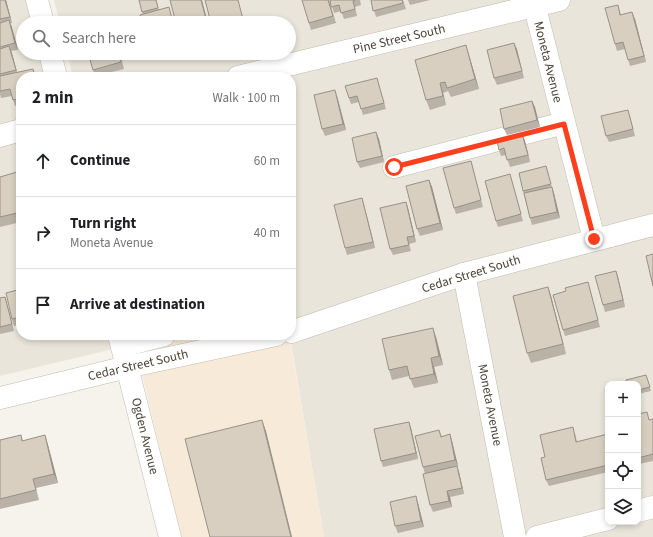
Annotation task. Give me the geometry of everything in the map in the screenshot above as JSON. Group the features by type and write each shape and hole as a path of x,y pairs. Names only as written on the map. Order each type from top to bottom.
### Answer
{"street":[{"path":"37,0 41,16"},
{"name":"Pine Street South","path":"258,72 534,3 559,0"},
{"name":"Moneta Avenue","path":"534,3 594,239"},
{"path":"52,60 55,72"},
{"path":"394,167 564,124"},
{"path":"0,136 16,131"},
{"name":"Cedar Street South","path":"296,331 464,274 594,239 653,225"},
{"name":"Moneta Avenue","path":"464,274 515,537"},
{"name":"Cedar Street South","path":"0,398 127,367 253,340"},
{"name":"Ogden Avenue","path":"121,341 170,537"},
{"path":"641,510 653,507"},
{"path":"537,537 605,520"}],"shaded area":[{"path":"0,0 32,0 35,16 16,16 16,60 44,60 47,72 16,72 16,340 110,340 113,349 0,376"},
{"path":"54,0 653,0 653,537 324,537 291,342 291,340 296,340 296,72 72,72 69,60 296,60 296,16 58,16"},
{"path":"134,340 290,340 324,537 181,537"}],"building":[{"path":"0,0 5,0 10,17 0,19"},
{"path":"139,0 156,0 158,8 142,12"},
{"path":"170,0 201,0 205,16 174,16"},
{"path":"205,0 238,0 242,16 209,16"},
{"path":"302,0 328,0 333,16 309,23"},
{"path":"330,0 355,0 353,1 355,9 341,13 339,5 331,7"},
{"path":"371,0 402,0 403,3 373,11"},
{"path":"618,5 620,15 632,12 644,56 628,60 623,42 615,44 605,8"},
{"path":"169,7 171,16 140,16"},
{"path":"9,20 15,43 0,47 0,23"},
{"path":"514,43 522,71 494,78 487,50"},
{"path":"466,45 475,79 447,88 445,82 440,83 443,96 426,100 415,60"},
{"path":"9,46 16,70 0,74 0,49"},
{"path":"90,60 121,60 121,62 93,70"},
{"path":"33,69 34,72 19,72"},
{"path":"16,73 16,99 13,100 10,89 0,91 0,76"},
{"path":"377,78 384,103 361,109 357,96 349,98 345,86"},
{"path":"335,90 343,124 322,129 314,95"},
{"path":"532,101 537,120 504,129 500,109"},
{"path":"628,110 633,129 606,136 601,116"},
{"path":"376,132 382,156 357,162 352,138"},
{"path":"522,134 528,155 507,160 504,148 499,150 497,141"},
{"path":"471,161 481,200 454,208 443,168"},
{"path":"546,166 551,184 523,191 519,173"},
{"path":"16,172 16,213 0,217 0,177"},
{"path":"510,174 521,214 496,221 485,181"},
{"path":"429,180 440,223 417,229 406,186"},
{"path":"552,187 557,212 530,218 524,193"},
{"path":"362,198 373,242 345,248 334,205"},
{"path":"406,202 414,236 407,237 409,245 390,249 380,208"},
{"path":"653,254 653,286 646,256"},
{"path":"616,271 623,300 603,305 595,276"},
{"path":"588,282 598,320 563,330 553,295 566,291 565,288"},
{"path":"548,287 563,344 527,353 513,296"},
{"path":"16,290 16,318 12,319 6,293"},
{"path":"5,297 12,324 0,327 0,298"},
{"path":"433,328 439,356 431,358 434,374 410,379 407,366 389,370 382,339"},
{"path":"646,375 650,387 641,389 641,381 626,380"},
{"path":"647,412 649,420 653,419 653,454 641,457 641,417 641,413"},
{"path":"262,420 291,537 210,537 185,439"},
{"path":"409,422 416,453 381,461 374,429"},
{"path":"573,427 576,442 605,435 605,466 546,480 541,458 545,457 540,435"},
{"path":"439,430 441,437 450,434 455,460 423,467 415,436"},
{"path":"21,435 22,441 45,435 54,474 33,479 36,490 0,499 0,440"},
{"path":"457,466 462,488 447,491 449,501 430,505 423,474"},
{"path":"416,496 421,521 395,526 390,502"}],"route":[{"path":"394,167 564,124 594,239"}]}
